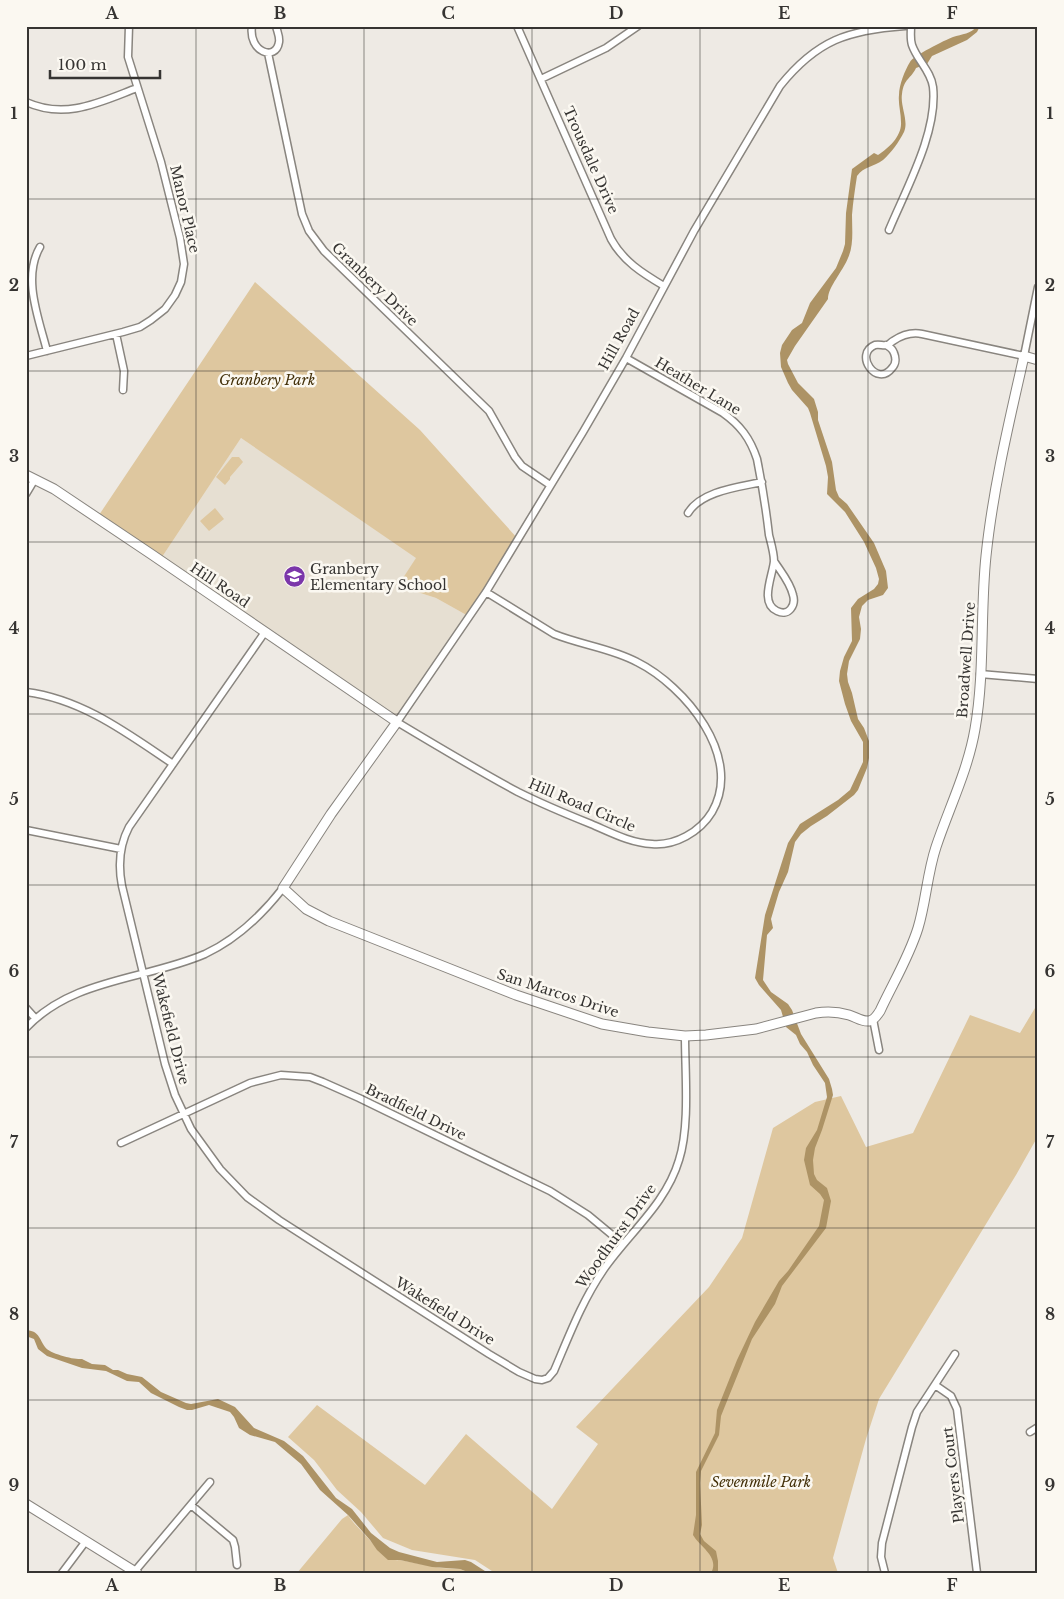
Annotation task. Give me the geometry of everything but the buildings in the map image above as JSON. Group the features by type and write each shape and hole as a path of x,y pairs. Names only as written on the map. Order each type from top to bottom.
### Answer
{"street":[{"name":"Manor Place","path":"26,356 140,327 165,309 178,290 183,275 184,264 180,238 168,187 128,57 129,26"},
{"path":"252,26 256,48 268,53 275,49 279,42 276,26"},
{"name":"Trousdale Drive","path":"517,26 614,245 632,266 664,286"},
{"path":"541,79 606,48 638,26"},
{"name":"Hill Road","path":"26,1028 48,1008 75,993 193,959 224,944 255,919 272,902 486,592 626,358 664,286 780,86 796,67 830,42 846,35 870,29 905,26"},
{"path":"889,230 920,156 931,121 933,106 931,80 912,43 911,26"},
{"name":"Granbery Drive","path":"268,53 302,214 312,237 333,261 489,412 522,466 550,485"},
{"path":"26,102 52,110 71,110 137,88"},
{"path":"40,247 33,265 34,294 47,351"},
{"name":"Broadwell Drive","path":"873,1020 880,1011 898,976 918,928 932,859 964,770 973,738 980,674 990,527 1038,287"},
{"path":"886,346 903,335 919,333 1038,360"},
{"path":"116,334 124,370 123,390"},
{"path":"882,344 886,346 894,353 896,358 894,365 886,373 874,372 866,363 868,352 876,345 882,344"},
{"name":"Heather Lane","path":"626,358 715,408 743,430 753,449 762,482 774,561 768,590 769,601 776,611 786,612 794,605 793,593 789,583 774,561"},
{"path":"26,494 30,477"},
{"name":"Hill Road","path":"30,477 79,506 397,722"},
{"path":"688,513 694,504 704,498 732,488 762,482"},
{"name":"Hill Road Circle","path":"397,722 467,764 524,795 633,841 651,844 669,843 691,833 707,820 716,805 720,793 722,779 720,764 715,748 701,720 677,691 657,674 637,662 618,654 554,634 486,592"},
{"name":"Wakefield Drive","path":"265,632 129,827 121,849 121,879 168,1074 184,1115 200,1143 220,1169 257,1205 489,1354 525,1375 542,1380"},
{"path":"980,674 1038,679"},
{"path":"26,692 53,698 89,711 123,730 172,764"},
{"path":"26,830 121,849"},
{"name":"San Marcos Drive","path":"283,888 304,908 322,918 516,995 602,1024 685,1036 739,1032 821,1012 849,1015 864,1021 873,1020"},
{"path":"26,1008 35,1018"},
{"path":"873,1020 878,1050"},
{"name":"Woodhurst Drive","path":"542,1380 548,1378 554,1371 585,1298 623,1244 660,1198 674,1175 683,1144 685,1036"},
{"name":"Bradfield Drive","path":"121,1143 184,1115 239,1087 259,1080 289,1075 316,1079 550,1191 588,1215 623,1244"},
{"path":"885,1573 881,1557 882,1543 912,1427 917,1412 955,1354"},
{"name":"Players Court","path":"935,1384 952,1396 957,1409 977,1573"},
{"path":"1030,1432 1038,1426"},
{"path":"26,1504 136,1572 210,1482"},
{"path":"191,1505 233,1540 237,1564"},
{"path":"62,1573 86,1541"}],"shaded area":[{"path":"980,26 977,32 967,40 932,56 927,64 916,68 906,82 902,99 906,123 904,132 886,157 863,170 857,176 853,200 850,253 830,289 828,299 787,360 798,383 814,399 818,420 832,462 836,490 839,497 847,504 874,543 886,571 888,588 883,595 868,600 862,606 859,617 860,639 849,661 847,674 858,719 869,741 867,768 854,795 811,826 795,842 788,872 779,892 771,919 773,928 767,935 763,980 771,992 788,1004 792,1010 801,1034 829,1079 832,1089 833,1095 815,1148 813,1160 814,1174 817,1180 827,1188 831,1201 826,1228 782,1286 775,1304 752,1339 721,1416 719,1435 701,1471 702,1525 700,1534 704,1541 716,1551 718,1561 718,1573 711,1573 713,1562 711,1557 693,1535 696,1515 696,1472 715,1433 717,1410 737,1360 755,1322 779,1281 819,1226 824,1200 810,1185 804,1160 806,1148 817,1130 827,1097 825,1083 796,1035 786,1027 781,1010 755,978 765,915 788,843 800,824 838,800 850,790 863,762 863,742 851,721 839,681 844,657 852,641 851,608 858,599 874,589 879,579 864,542 845,512 827,494 828,477 826,466 810,413 788,383 781,367 780,353 782,345 792,330 802,323 810,303 836,268 843,251 852,169 874,153 878,155 897,137 901,127 899,91 910,62 930,48 969,32"},
{"name":"Granbery Elementary School","path":"241,438 417,558 401,581 411,590 436,598 470,617 397,722 160,560"},
{"path":"26,1330 36,1333 45,1347 52,1352 82,1359 92,1364 105,1365 113,1370 142,1377 161,1392 186,1403 191,1404 218,1399 235,1407 254,1428 284,1441 303,1456 336,1498 352,1509 371,1533 390,1548 437,1562 465,1560 488,1573 470,1573 460,1569 388,1560 377,1550 348,1515 320,1490 301,1464 275,1442 250,1435 239,1428 230,1412 209,1405 187,1410 151,1393 139,1382 127,1381 106,1371 82,1368 47,1356 38,1349 34,1339 26,1336"}],"green space":[{"name":"Granbery Park","path":"255,282 420,430 518,539 470,617 436,598 411,590 401,581 416,558 241,438 160,560 97,518"},
{"path":"232,457 239,457 243,462 225,485 216,477"},
{"path":"215,508 224,519 209,531 200,521"},
{"name":"Sevenmile Park","path":"1038,1003 1038,1136 879,1399 833,1558 838,1573 495,1573 475,1560 412,1550 383,1538 361,1512 337,1490 314,1460 288,1437 317,1405 425,1485 466,1434 552,1509 598,1444 576,1427 709,1287 742,1238 773,1128 815,1102 841,1096 866,1147 913,1133 970,1015 1020,1033"},
{"path":"348,1515 385,1556 395,1560 441,1568 460,1569 470,1573 297,1573 342,1519"}],"place":[{"name":"Granbery Elementary School","path":"294,577"}]}
